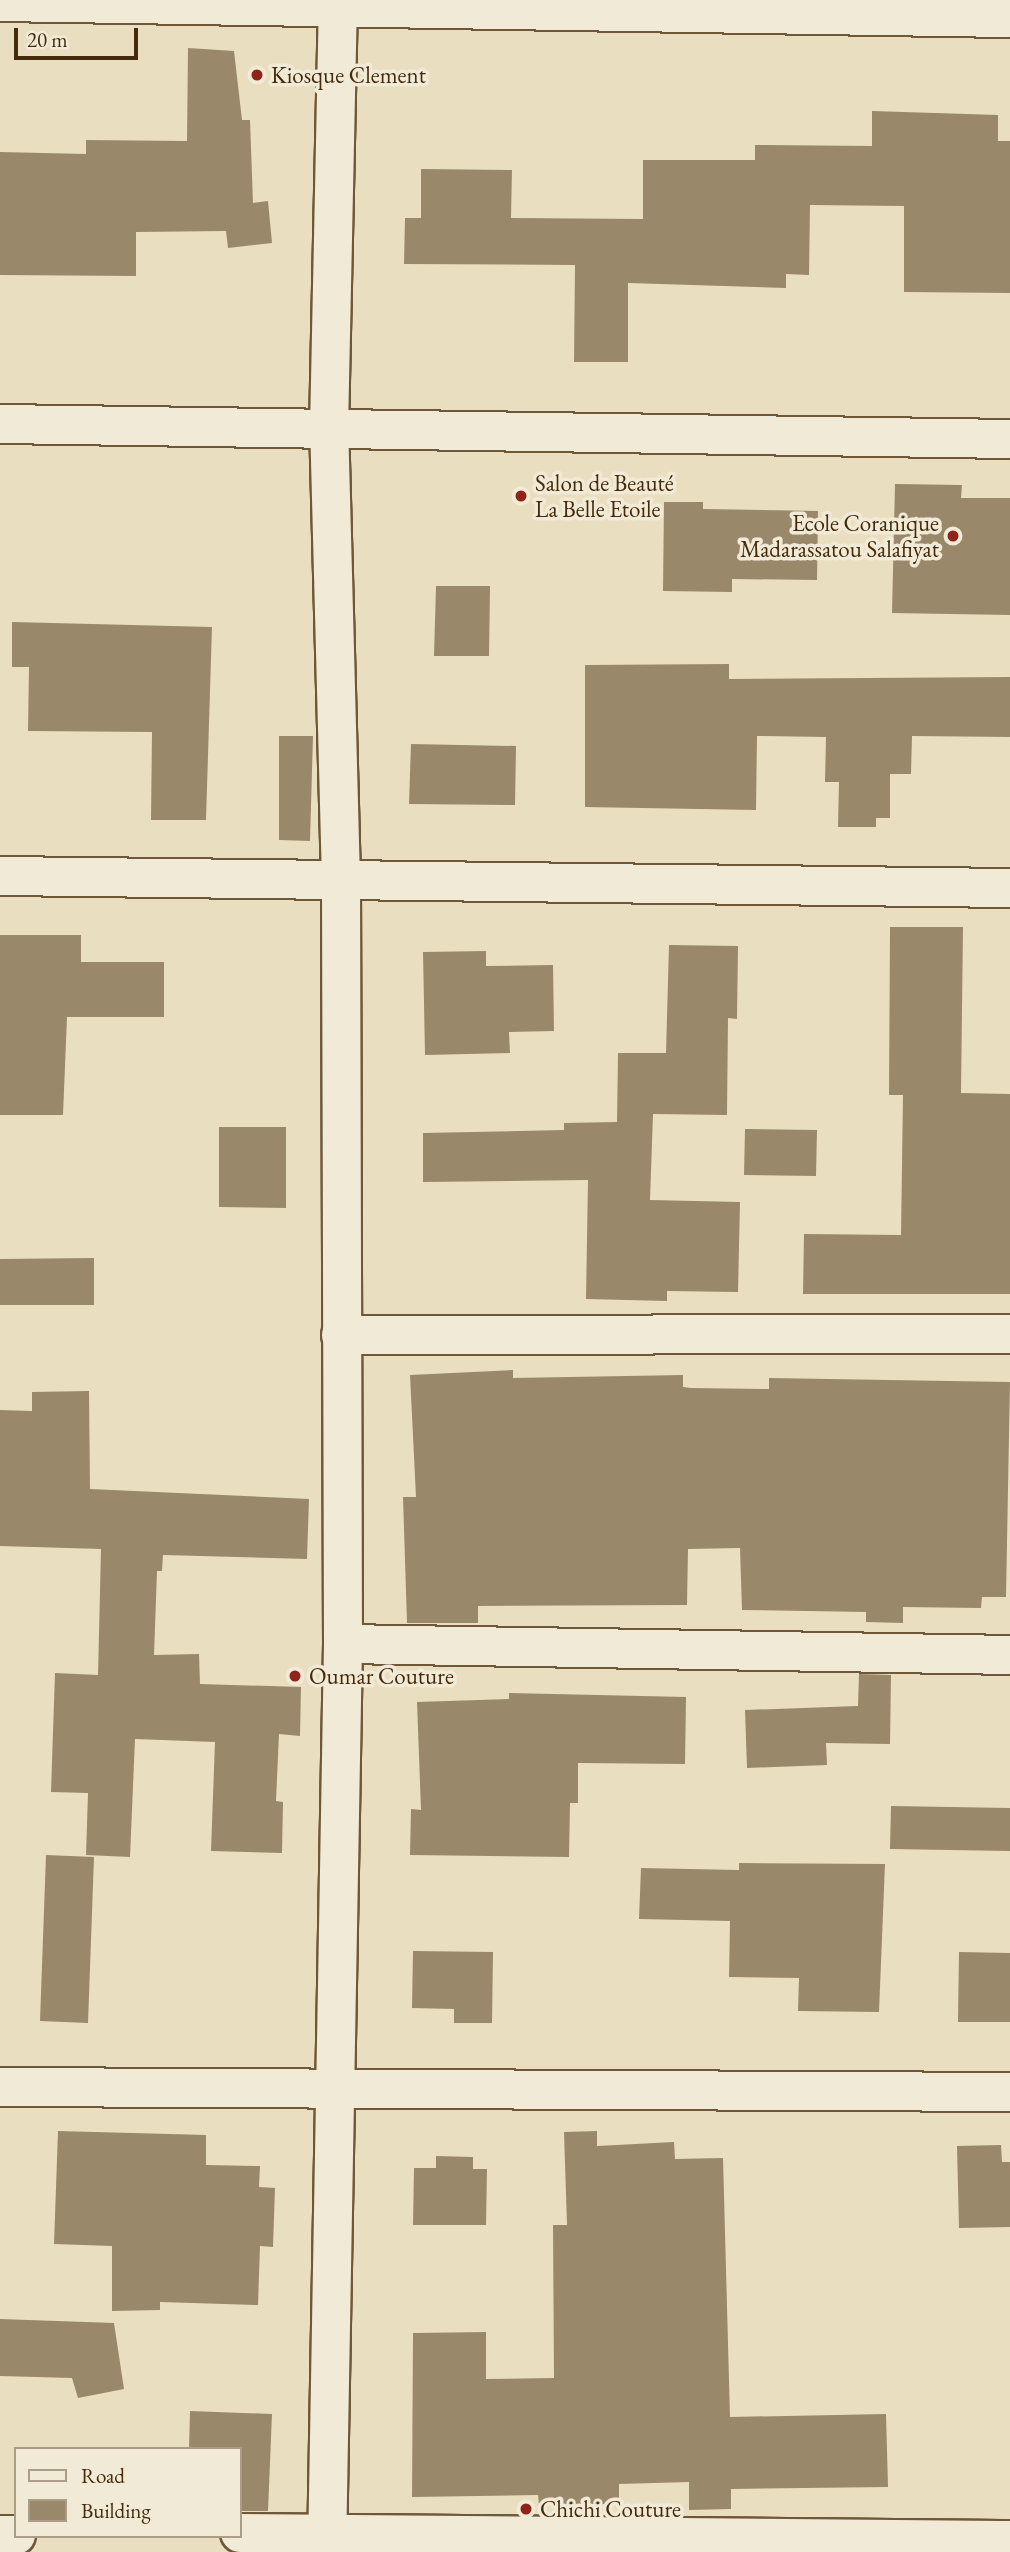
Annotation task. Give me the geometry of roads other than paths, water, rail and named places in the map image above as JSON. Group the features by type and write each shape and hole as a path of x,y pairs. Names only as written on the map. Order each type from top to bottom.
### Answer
{"street":[{"path":"0,2 338,3 1010,18"},
{"path":"327,2542 343,1644 341,880 329,429 338,3"},
{"path":"0,424 1010,439"},
{"path":"0,876 1010,888"},
{"path":"341,1335 1010,1334"},
{"path":"343,1644 1010,1655"},
{"path":"0,2087 1010,2092"},
{"path":"242,2533 327,2542 1010,2540"}],"place":[{"name":"Kiosque Clement","path":"257,75"},
{"name":"Salon de Beauté La Belle Etoile","path":"521,496"},
{"name":"Ecole Coranique Madarassatou Salafiyat","path":"953,536"},
{"name":"Oumar Couture","path":"295,1676"},
{"name":"Chichi Couture","path":"526,2509"}]}
